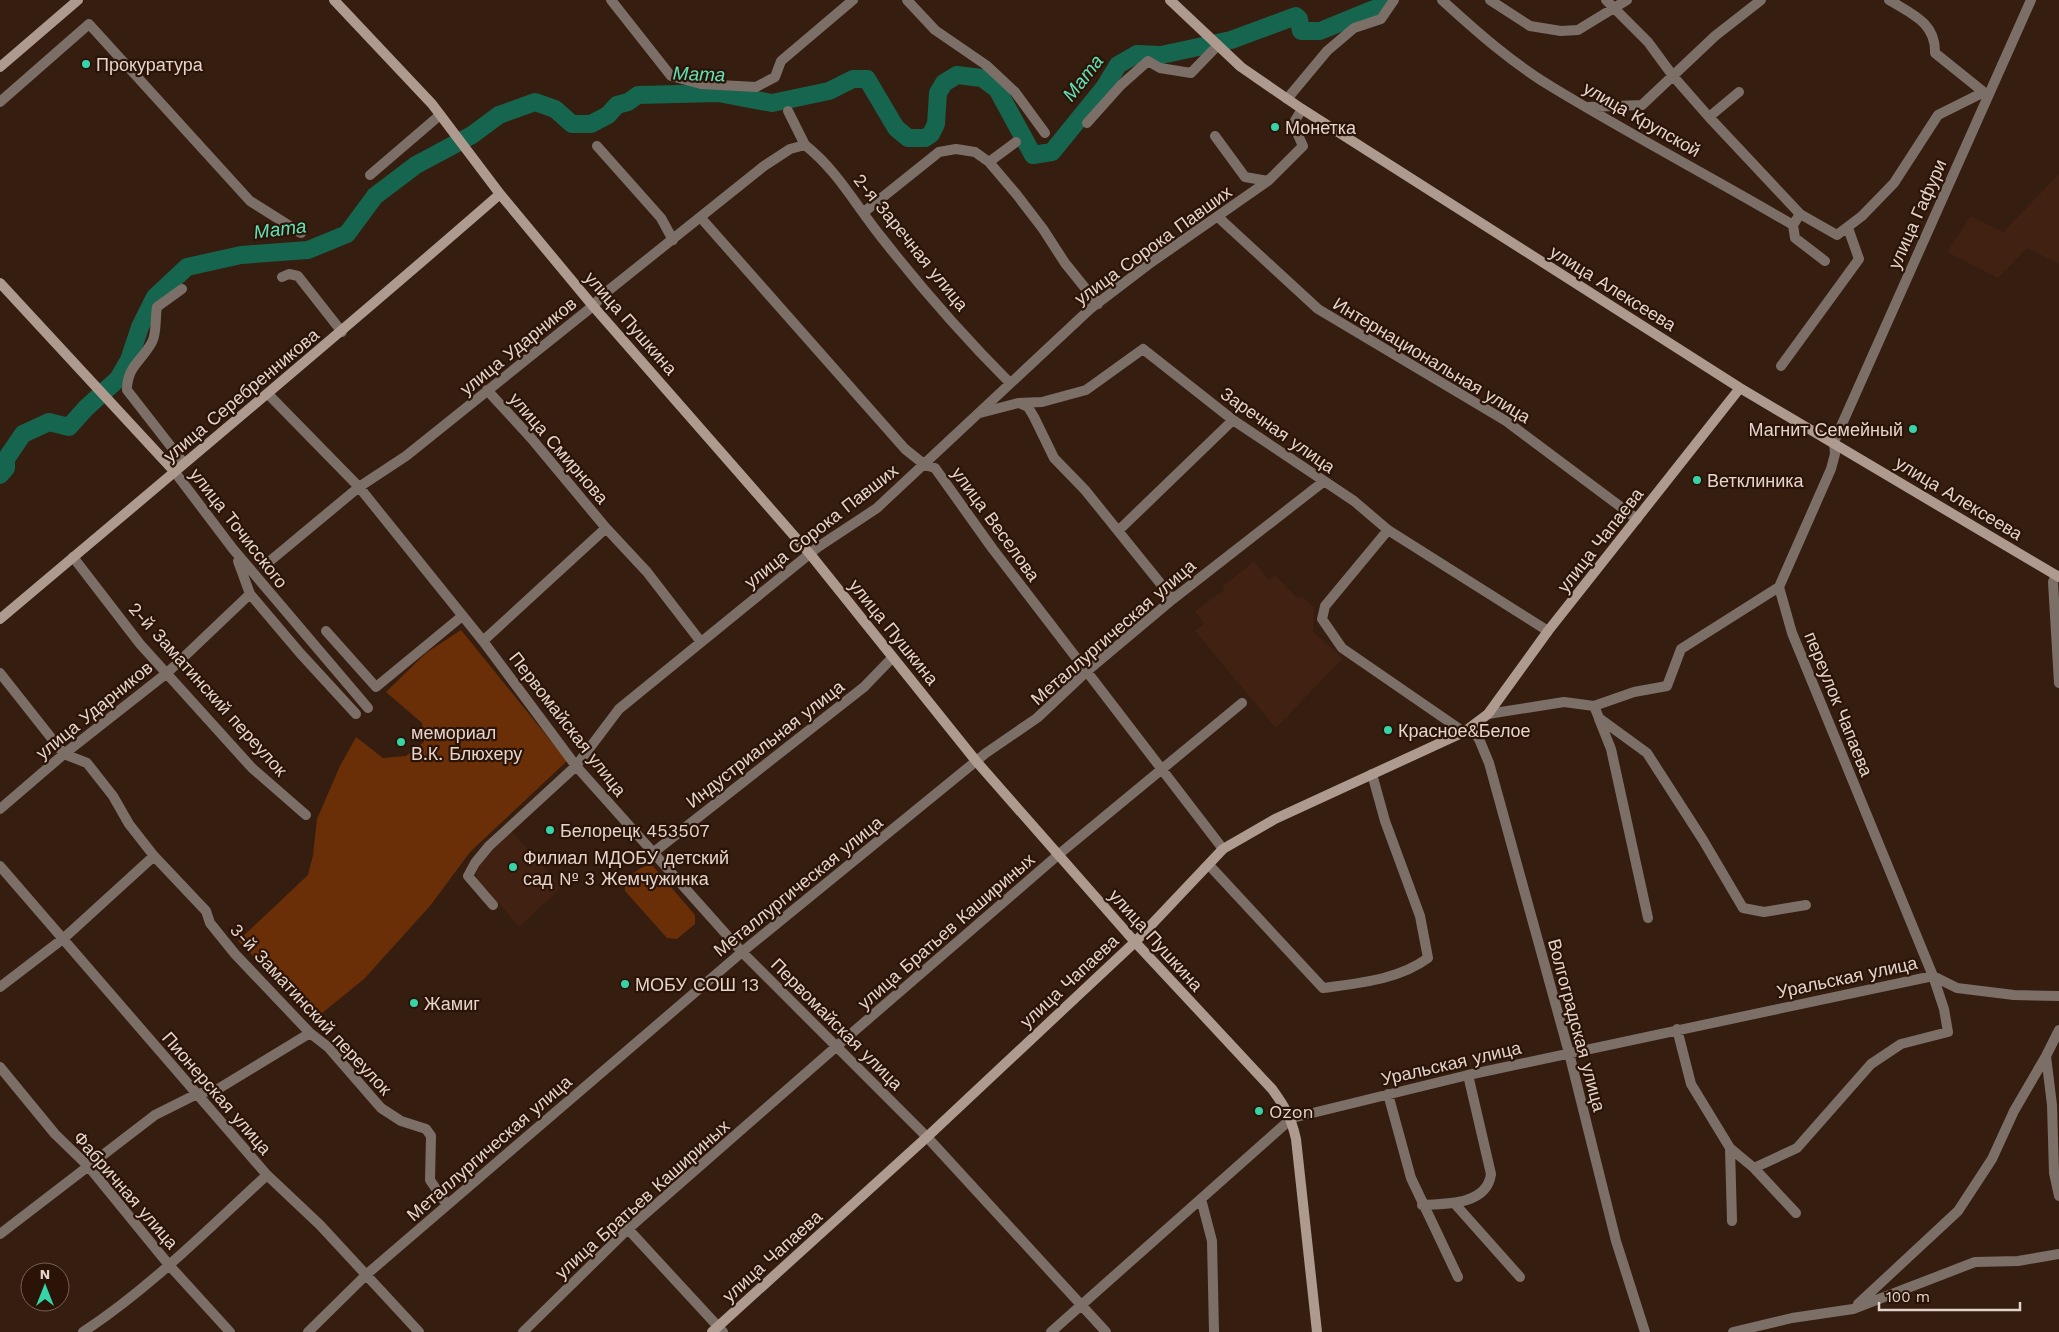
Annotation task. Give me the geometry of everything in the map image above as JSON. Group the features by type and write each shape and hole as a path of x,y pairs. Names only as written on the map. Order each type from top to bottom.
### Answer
{"street":[{"path":"0,67 78,0"},
{"name":"улица Пушкина","path":"334,0 440,115 500,194 593,306 810,554 976,761 1135,942 1272,1089 1292,1118 1308,1232 1317,1332"},
{"path":"611,0 672,76 700,84 756,87 774,76 781,61 853,0"},
{"path":"907,0 935,30 986,65 1016,92 1045,133"},
{"name":"улица Алексеева","path":"1170,0 1241,67 1302,109 1740,388 2058,576"},
{"path":"1287,99 1327,51 1354,28 1381,19 1394,0"},
{"name":"улица Крупской","path":"1442,0 1478,33 1543,81 1588,107 1623,131 1702,172 1793,225"},
{"path":"1490,0 1530,26 1561,31 1578,30 1628,0"},
{"path":"1606,0 1648,42 1672,76 1800,214 1838,235 1848,228 1894,183 1938,115 1986,94 1934,54 1935,39 1923,21 1889,0"},
{"path":"1588,107 1642,105 1716,36 1762,0"},
{"name":"улица Гафури","path":"1834,442 1986,94 2031,0"},
{"path":"0,102 89,24 250,201 301,233"},
{"path":"1087,123 1121,85 1148,61 1160,68 1191,73 1220,48"},
{"path":"1709,117 1739,92"},
{"name":"улица Сорока Павших","path":"493,905 468,876 475,863 489,846 576,766 618,709 810,554 877,508 925,465 1010,383 1098,304 1149,264 1268,181 1303,146 1293,124 1302,109"},
{"name":"2-я Заречная улица","path":"788,111 805,145 819,156 843,183 912,277 1010,383"},
{"path":"370,175 440,115"},
{"path":"1215,136 1245,177 1268,181"},
{"path":"989,162 1016,142"},
{"name":"улица Ударников","path":"264,566 359,488 406,456 764,166 790,149 805,145"},
{"path":"597,146 661,218 673,240"},
{"path":"864,212 939,152 956,149 975,152 989,162 1043,229 1065,263 1098,304"},
{"name":"улица Серебренникова","path":"0,618 183,462 342,332 500,194"},
{"path":"1800,214 1793,225 1795,238 1825,261"},
{"name":"Интернациональная улица","path":"1218,217 1318,309 1506,421 1637,519"},
{"name":"улица Веселова","path":"701,218 905,449 925,465 935,468 992,548 1223,849"},
{"path":"1781,366 1859,259 1848,228"},
{"path":"282,277 289,274 298,276 342,332"},
{"name":"улица Точисского","path":"0,283 174,471 232,549 368,708"},
{"path":"182,289 156,307 153,341 137,360 127,379 127,390 183,462"},
{"name":"Заречная улица","path":"979,413 1018,403 1042,402 1086,390 1143,349 1233,420 1354,501 1388,530 1548,631"},
{"name":"улица Чапаева","path":"718,1330 927,1138 1135,942 1223,849 1276,820 1468,730 1488,714 1548,631 1740,388"},
{"name":"улица Смирнова","path":"488,390 606,528 647,572 701,642"},
{"name":"Первомайская улица","path":"268,394 359,488 483,642 576,766 742,952 927,1138 1082,1303 1106,1332"},
{"path":"1018,403 1028,407 1054,458 1085,490 1173,598"},
{"path":"1118,531 1233,420"},
{"path":"1488,714 1564,702 1594,706 1634,692 1667,686 1681,649 1779,587 1831,469 1835,454 1834,442"},
{"name":"Металлургическая улица","path":"312,1331 367,1274 742,952 976,761 1037,718 1086,672 1173,598 1323,482"},
{"name":"улица Смирнова","path":"483,642 606,528"},
{"path":"1388,530 1325,606 1322,619 1342,648 1468,730"},
{"path":"232,549 250,594 300,653 356,714"},
{"name":"2-й Заматинский переулок","path":"73,557 140,644 252,768 306,815"},
{"path":"2058,576 2053,582 2059,682"},
{"name":"переулок Чапаева","path":"1779,587 1792,633 1932,976"},
{"name":"улица Ударников","path":"0,809 64,754 167,673 250,594"},
{"path":"326,631 376,687 461,617"},
{"name":"Индустриальная улица","path":"654,852 864,687 892,658"},
{"path":"0,673 64,754"},
{"name":"улица Братьев Кашириных","path":"523,1332 628,1230 837,1046 1058,855 1242,703"},
{"path":"1594,706 1611,749 1648,918"},
{"path":"1599,718 1647,753 1703,840 1743,908 1764,912 1806,905"},
{"name":"Волгоградская улица","path":"1468,730 1479,739 1489,763 1568,1053 1616,1241 1645,1332"},
{"name":"3-й Заматинский переулок","path":"64,754 88,763 154,856 206,911 210,924 235,954 310,1033 328,1047 380,1108 401,1121 426,1129 431,1136 430,1180 447,1205"},
{"path":"1209,864 1323,988 1367,982 1412,969 1428,958 1420,916 1385,821 1372,774"},
{"path":"0,987 64,938 154,856"},
{"name":"Пионерская улица","path":"0,866 267,1175 320,1225 419,1332"},
{"name":"Уральская улица","path":"1754,1168 1796,1148 1871,1064 1901,1044 1948,1032 1944,1009 1932,976"},
{"name":"Уральская улица","path":"1051,1332 1292,1118 1468,1075 1932,976 1957,988 2014,995 2059,996"},
{"path":"1677,1029 1691,1084 1730,1148 1754,1168 1796,1212"},
{"path":"1853,1309 1958,1211 1992,1159 2014,1111 2059,1030"},
{"path":"0,1234 155,1115 197,1094 218,1089 310,1033"},
{"path":"2046,1056 2052,1105 2054,1173 2059,1196"},
{"name":"Фабричная улица","path":"0,1067 54,1134 89,1167 168,1265 230,1332"},
{"path":"1422,1206 1455,1204 1477,1196 1490,1182 1491,1174 1468,1075"},
{"path":"1388,1094 1411,1178 1422,1206 1458,1277"},
{"path":"1730,1148 1732,1221"},
{"path":"83,1332 110,1314 168,1265 267,1175"},
{"path":"1201,1199 1212,1241 1214,1332"},
{"path":"1455,1204 1520,1277"},
{"path":"628,1230 718,1330"},
{"path":"1733,1332 1792,1318 1853,1309 1975,1262 2018,1261 2059,1254"}],"shaded area":[{"path":"2059,174 2059,264 2027,248 1998,278 1947,252 1971,216 2003,232"},
{"path":"1254,561 1269,580 1275,575 1295,596 1303,597 1314,607 1313,632 1343,658 1276,728 1195,631 1204,624 1195,611 1224,590 1222,587"},
{"path":"461,630 567,761 470,852 430,906 364,979 316,1018 238,941 308,875 313,855 317,819 340,766 356,737 383,758 406,756 424,742 422,723 386,692 426,653"},
{"path":"511,831 562,887 519,927 477,878 476,873 481,863"},
{"path":"649,865 653,866 695,915 695,924 677,939 667,938 625,891 626,882 632,874"}],"waterway":[{"name":"Мата","path":"0,475 6,468 6,459 23,434 49,422 69,427 86,408 118,379 129,360 140,327 155,297 187,267 241,255 308,250 347,234 375,196 416,165 472,135 499,115 535,102 555,109 572,124 591,124 608,115 617,105 628,102 638,95 718,93 772,103 829,91 853,79 867,79 896,128 908,138 925,138 931,134 936,124 938,93 944,83 957,75 982,78 997,89 1033,155 1052,152 1104,88 1118,65 1137,54 1161,55 1231,40 1296,16 1299,19 1301,31 1320,31 1379,7 1381,0"}],"place":[{"name":"Прокуратура","path":"86,64"},
{"name":"Монетка","path":"1275,127"},
{"name":"Магнит Семейный","path":"1913,429"},
{"name":"Ветклиника","path":"1697,480"},
{"name":"Красное&Белое","path":"1388,730"},
{"name":"мемориал В.К. Блюхеру","path":"401,742"},
{"name":"Белорецк 453507","path":"550,830"},
{"name":"Филиал МДОБУ детский сад № 3 Жемчужинка","path":"513,867"},
{"name":"МОБУ СОШ 13","path":"625,984"},
{"name":"Жамиг","path":"414,1003"},
{"name":"Ozon","path":"1259,1111"}]}
